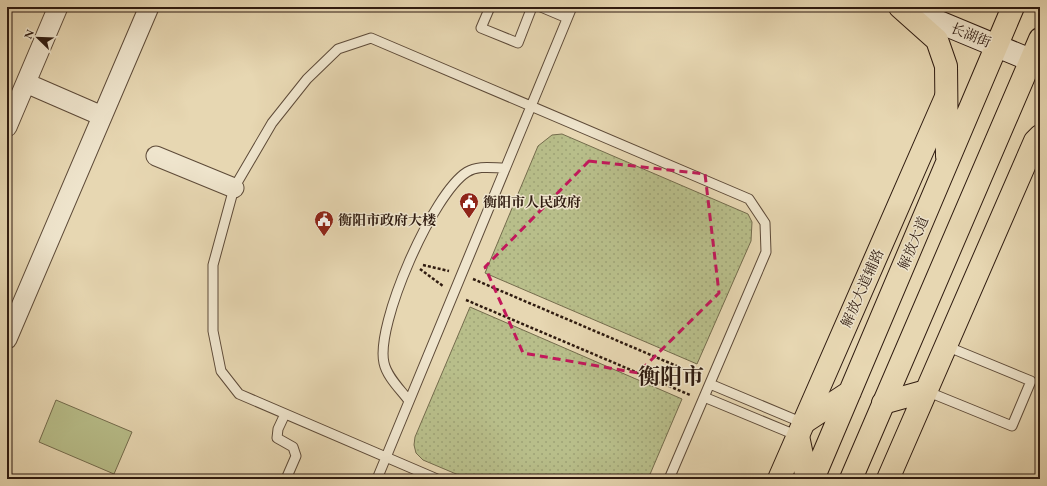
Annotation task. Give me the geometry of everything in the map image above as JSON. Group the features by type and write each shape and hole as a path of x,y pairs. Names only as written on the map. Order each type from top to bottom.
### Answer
{"main road":[{"name":"长湖街","path":"901,7 1037,52"},
{"path":"901,7 936,40 946,66 947,164"},
{"name":"长湖街","path":"935,7 999,40"},
{"name":"解放大道","path":"813,479 1013,7"},
{"path":"851,479 1037,52"},
{"name":"解放大道辅路","path":"779,479 946,97"},
{"path":"888,479 1035,141 1040,136"},
{"path":"883,403 926,391"},
{"path":"807,479 800,429 850,392"}],"street":[{"path":"7,127 58,7"},
{"path":"7,339 149,7"},
{"path":"26,83 102,116"},
{"path":"156,156 234,188"}],"lane":[{"path":"490,7 481,28 518,43 532,7"},
{"path":"540,7 567,18"},
{"path":"377,479 572,7"},
{"path":"437,479 239,394 221,371 213,331 214,265 234,188 272,123 307,79 338,49 371,38 749,199 765,223 766,252 669,479"},
{"path":"409,401 384,364 383,354 385,335 394,300 426,225 441,200 456,180 467,171 477,168 506,168"},
{"path":"926,391 1012,426 1031,381 946,346"},
{"path":"711,382 800,429"},
{"path":"704,399 800,429"},
{"path":"285,414 278,429 277,438 292,447 296,456 286,479"}],"path":[{"path":"410,262 462,274 711,382"},
{"path":"410,262 453,294 704,399"}],"highlighted area":[{"path":"589,161 705,174 719,293 638,373 523,353 485,267"}],"green space":[{"path":"562,134 748,214 752,222 751,241 697,364 485,273 538,146 552,135"},
{"path":"470,307 682,399 648,479 468,479 423,460 416,453 414,445 415,437"},
{"path":"56,400 132,432 114,474 39,442"}],"place":[{"name":"衡阳市人民政府","path":"469,219"},
{"name":"衡阳市政府大楼","path":"324,237"}],"district":[{"name":"衡阳市","path":"671,376"}]}
